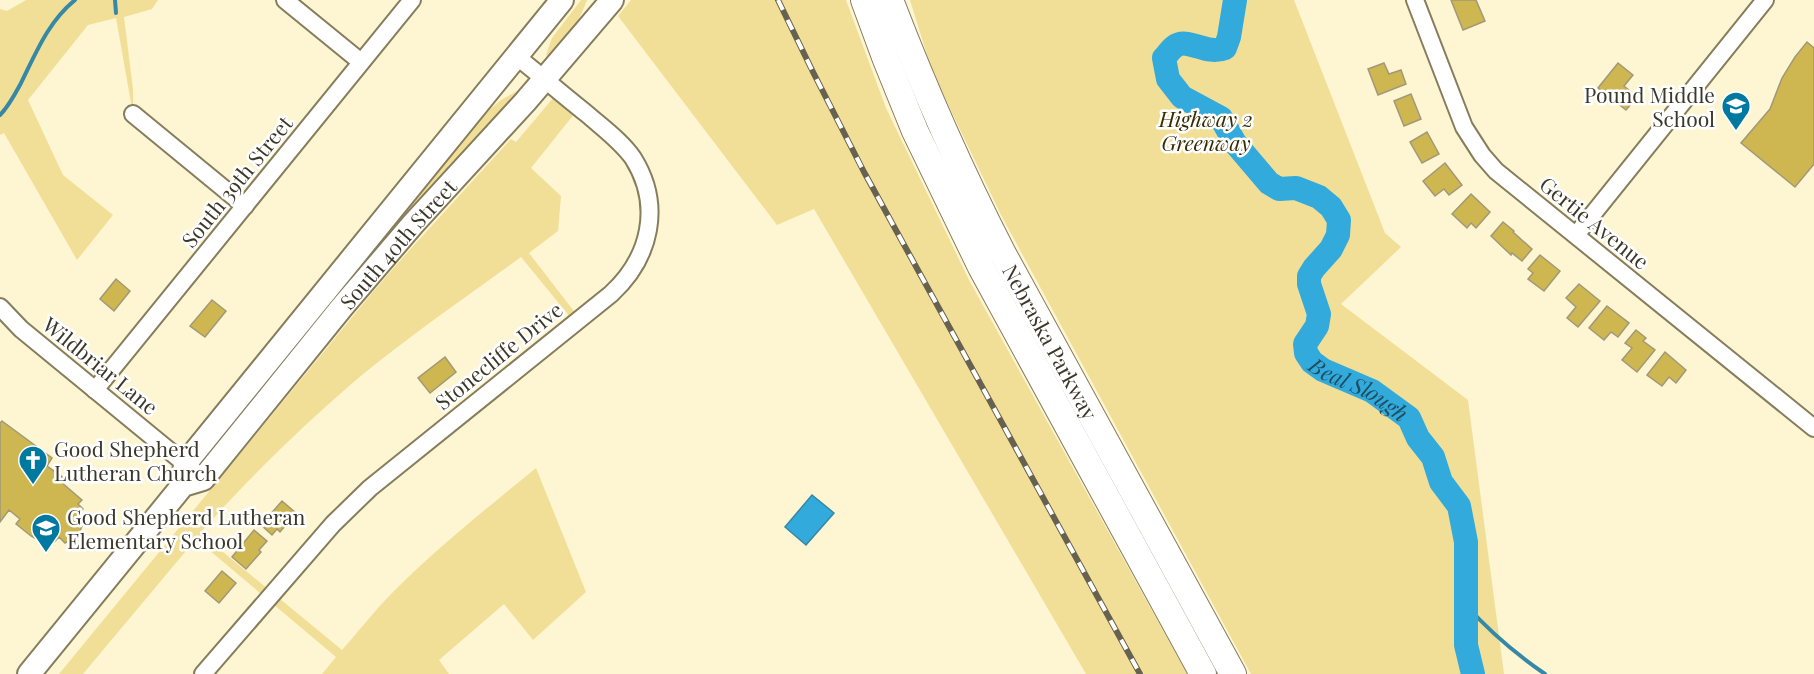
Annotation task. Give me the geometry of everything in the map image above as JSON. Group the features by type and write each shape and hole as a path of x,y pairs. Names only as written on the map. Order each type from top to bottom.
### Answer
{"main road":[{"name":"South 40th Street","path":"28,674 191,476 516,56 562,0"},
{"name":"South 40th Street","path":"191,476 406,232 545,80 612,0"},
{"name":"Nebraska Parkway","path":"864,0 915,131 981,267 1203,674"},
{"name":"Nebraska Parkway","path":"890,0 916,69 976,201 1233,674"}],"street":[{"path":"285,0 362,63"},
{"name":"South 39th Street","path":"95,390 412,0"},
{"name":"Gertie Avenue","path":"1415,0 1464,127 1482,155 1503,177 1814,428"},
{"path":"1576,235 1765,0"},
{"name":"Stonecliffe Drive","path":"204,674 333,524 370,488 610,294 634,269 644,246 649,221 647,196 633,158 623,146 516,56"},
{"path":"133,114 245,206"},
{"name":"Wildbriar Lane","path":"0,307 21,329 95,390 191,476"}],"green space":[{"path":"26,0 158,0 152,9 124,17 133,89 133,114 116,18 88,25 28,100 63,175 113,215 77,260 4,133 0,135 0,9 7,11"},
{"path":"581,0 587,0 572,31 555,51 546,55 552,38"},
{"path":"631,0 846,0 886,108 969,280 1187,674 1086,674 814,209 777,225 618,16"},
{"name":"Highway 2 Greenway","path":"910,0 1294,0 1385,233 1401,247 1341,304 1468,400 1504,674 1251,674 1002,217 932,71"},
{"path":"526,86 222,439 208,452 479,118 501,100"},
{"path":"559,91 579,108 531,168 561,196 558,231 529,253 580,319 575,323 521,257 417,332 356,380 275,454 200,533 342,650 393,592 427,559 536,468 586,592 533,640 504,604 439,660 449,674 322,674 336,657 196,539 83,674 59,674 372,293 511,139 516,142"}],"water":[{"path":"812,495 834,513 806,545 785,527"}],"building":[{"path":"1451,0 1476,0 1485,21 1463,30"},
{"name":"Pound Middle School","path":"1807,42 1814,48 1814,164 1795,187 1741,143 1770,109 1782,78"},
{"path":"1384,63 1389,74 1401,70 1406,84 1378,95 1368,69"},
{"path":"1618,63 1633,75 1624,86 1637,97 1626,110 1598,88"},
{"path":"1411,94 1421,119 1404,126 1394,101"},
{"path":"1427,132 1439,154 1422,163 1410,142"},
{"path":"1445,163 1462,185 1449,195 1444,189 1435,196 1423,181"},
{"path":"1471,194 1490,212 1476,228 1471,223 1467,228 1452,214"},
{"path":"1503,222 1532,249 1522,261 1512,253 1511,255 1491,236"},
{"path":"1540,255 1560,271 1544,291 1528,279 1533,273 1528,269"},
{"path":"116,279 130,291 114,311 100,299"},
{"path":"1579,284 1600,301 1578,327 1567,318 1576,307 1566,298"},
{"path":"212,300 226,311 205,337 190,326"},
{"path":"1607,306 1629,323 1618,337 1611,332 1604,340 1589,328"},
{"path":"1636,330 1646,338 1643,341 1655,350 1637,372 1622,360 1632,348 1625,343"},
{"path":"1665,352 1686,370 1676,383 1669,377 1662,386 1647,375"},
{"path":"445,357 456,372 430,393 418,378"},
{"name":"Good Shepherd Lutheran Church","path":"2,421 52,458 47,466 64,478 61,482 82,500 78,504 83,509 78,514 84,521 78,536 65,543 59,537 55,541 48,537 45,544 16,524 20,519 9,510 0,522 0,423"},
{"path":"282,501 296,513 280,532 277,529 272,535 261,525"},
{"path":"254,530 267,541 259,550 261,552 246,569 232,557"},
{"path":"222,571 236,583 219,603 205,591"}],"waterway":[{"path":"0,115 14,96 50,28 75,0"},
{"path":"115,0 116,13"},
{"name":"Beal Slough","path":"1235,0 1225,48 1211,50 1179,44 1164,58 1168,79 1182,97 1221,118 1235,143 1269,183 1279,189 1296,188 1319,197 1331,207 1339,220 1338,235 1331,249 1309,276 1309,284 1319,314 1317,326 1305,344 1306,353 1312,362 1323,370 1372,391 1409,418 1418,438 1433,457 1441,482 1459,506 1466,542 1466,645 1473,674"},
{"path":"1466,605 1503,642 1545,674"}],"railway":[{"path":"778,0 864,172 1140,674"}],"place":[{"name":"Pound Middle School","path":"1736,132"},
{"name":"Good Shepherd Lutheran Church","path":"33,486"},
{"name":"Good Shepherd Lutheran Elementary School","path":"46,554"}]}
